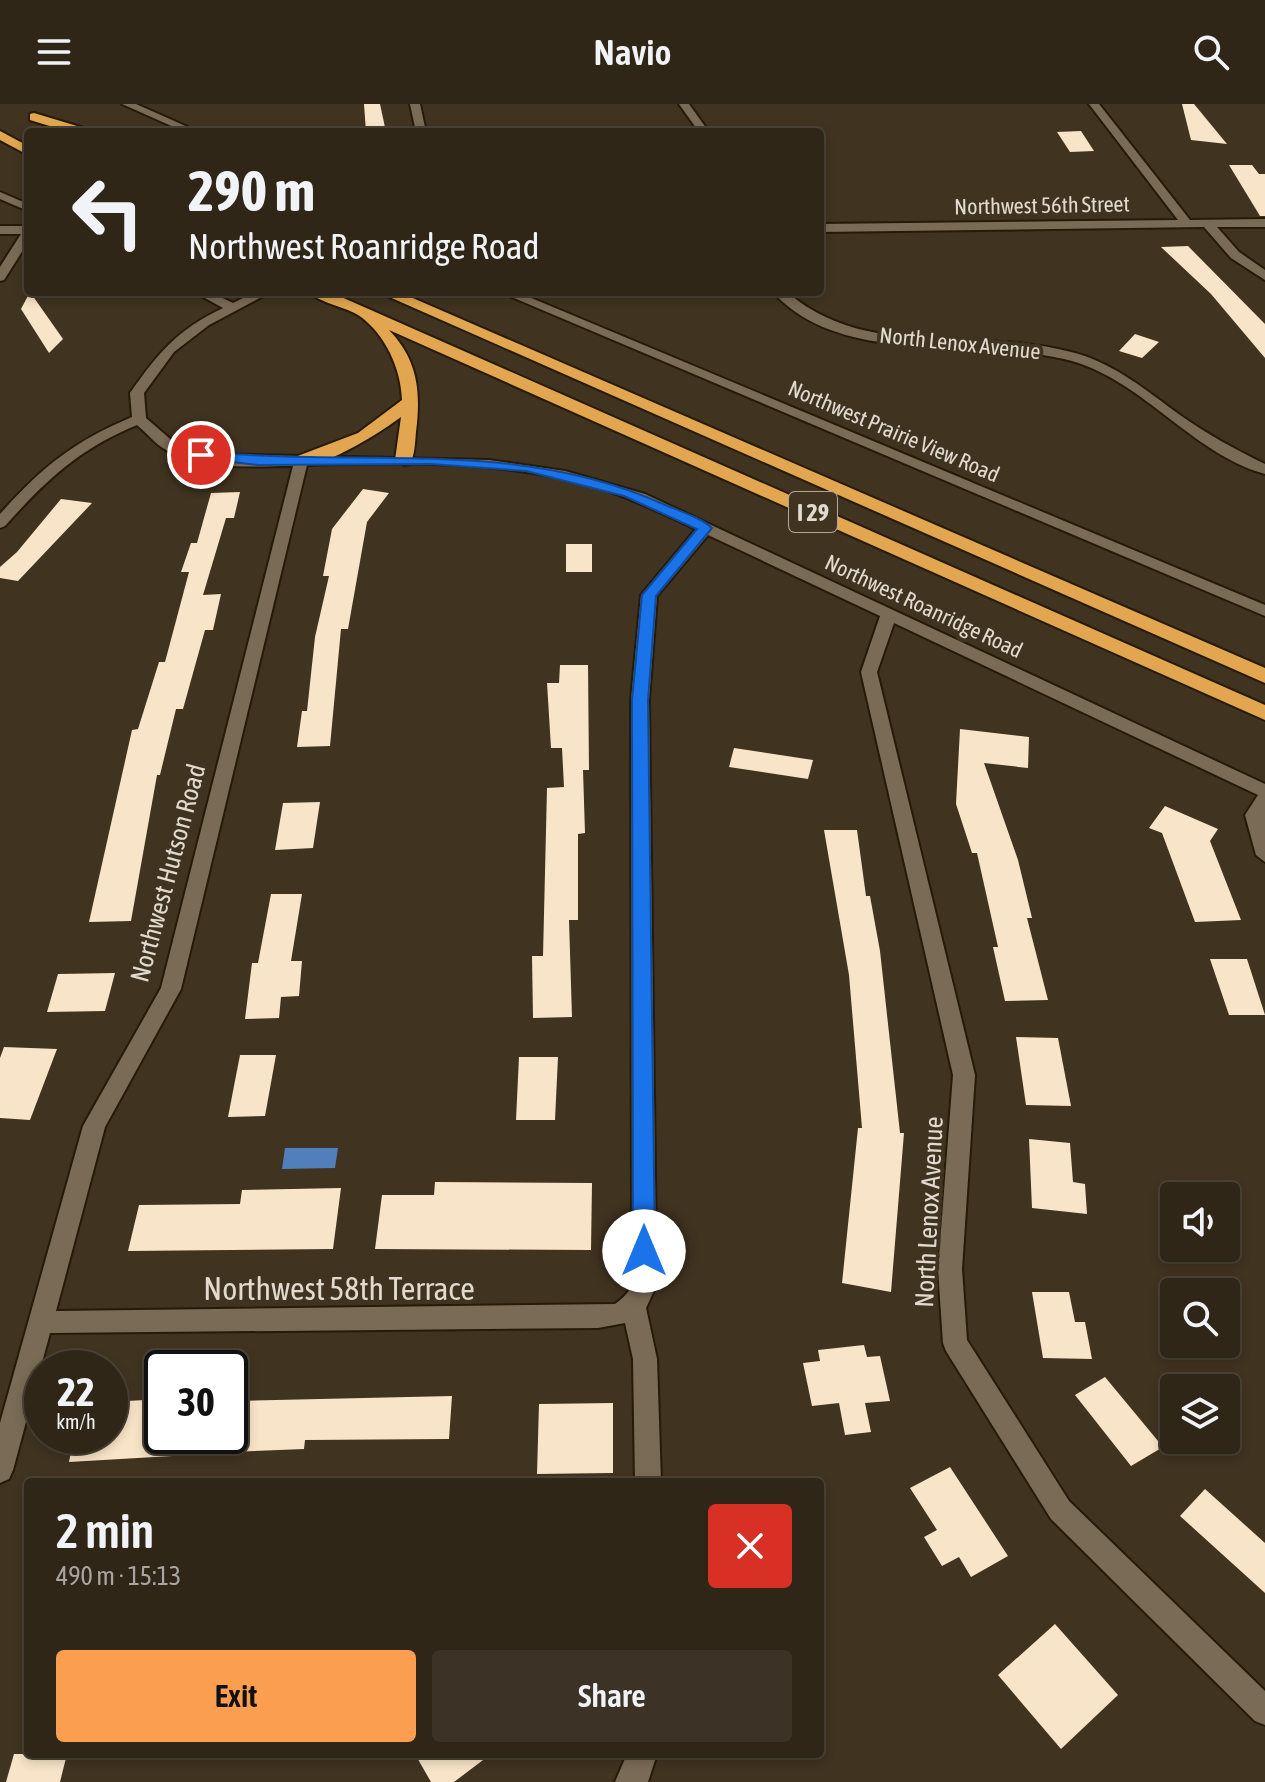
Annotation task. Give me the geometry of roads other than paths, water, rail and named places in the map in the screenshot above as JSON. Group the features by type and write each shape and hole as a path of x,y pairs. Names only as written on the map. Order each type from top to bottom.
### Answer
{"highway":[{"path":"48,128 30,114 70,128"},
{"path":"0,135 24,149"},
{"name":"I 29","path":"325,296 1265,713"},
{"name":"I 29","path":"395,296 1265,676"},
{"path":"361,310 404,356 411,401 404,460"},
{"path":"301,461 364,437 411,401"}],"street":[{"path":"127,104 184,128"},
{"path":"415,104 420,128"},
{"path":"684,104 701,128"},
{"path":"1094,104 1186,223"},
{"path":"0,195 24,206"},
{"path":"1207,223 1235,255 1265,276"},
{"name":"Northwest 56th Street","path":"824,228 1265,223"},
{"path":"0,230 24,231"},
{"path":"0,277 24,238"},
{"path":"209,296 232,307"},
{"path":"0,523 48,468 72,449 139,419 137,393 169,349 204,322 256,296"},
{"name":"Northwest Prairie View Road","path":"516,296 1265,611"},
{"name":"North Lenox Avenue","path":"783,296 791,304 826,323 889,339 986,344 1072,356 1128,382 1176,419 1265,470"},
{"name":"Northwest Roanridge Road","path":"139,419 176,450 226,459 490,463 562,474 629,493 1265,791"},
{"name":"Northwest Hutson Road","path":"0,1470 43,1322 56,1256 94,1126 171,989 301,461"},
{"path":"648,1478 645,1359 633,1305 647,1287 650,1269 644,1251 640,700 649,595 705,528"},
{"name":"North Lenox Avenue","path":"889,614 869,672 964,1075 961,1147 951,1221 950,1269 955,1343 1060,1510 1265,1711"},
{"path":"1265,799 1254,815 1265,855"},
{"name":"Northwest 58th Terrace","path":"43,1322 598,1317 619,1314 633,1305"}],"water":[{"path":"285,1148 338,1148 335,1168 282,1169"}]}
